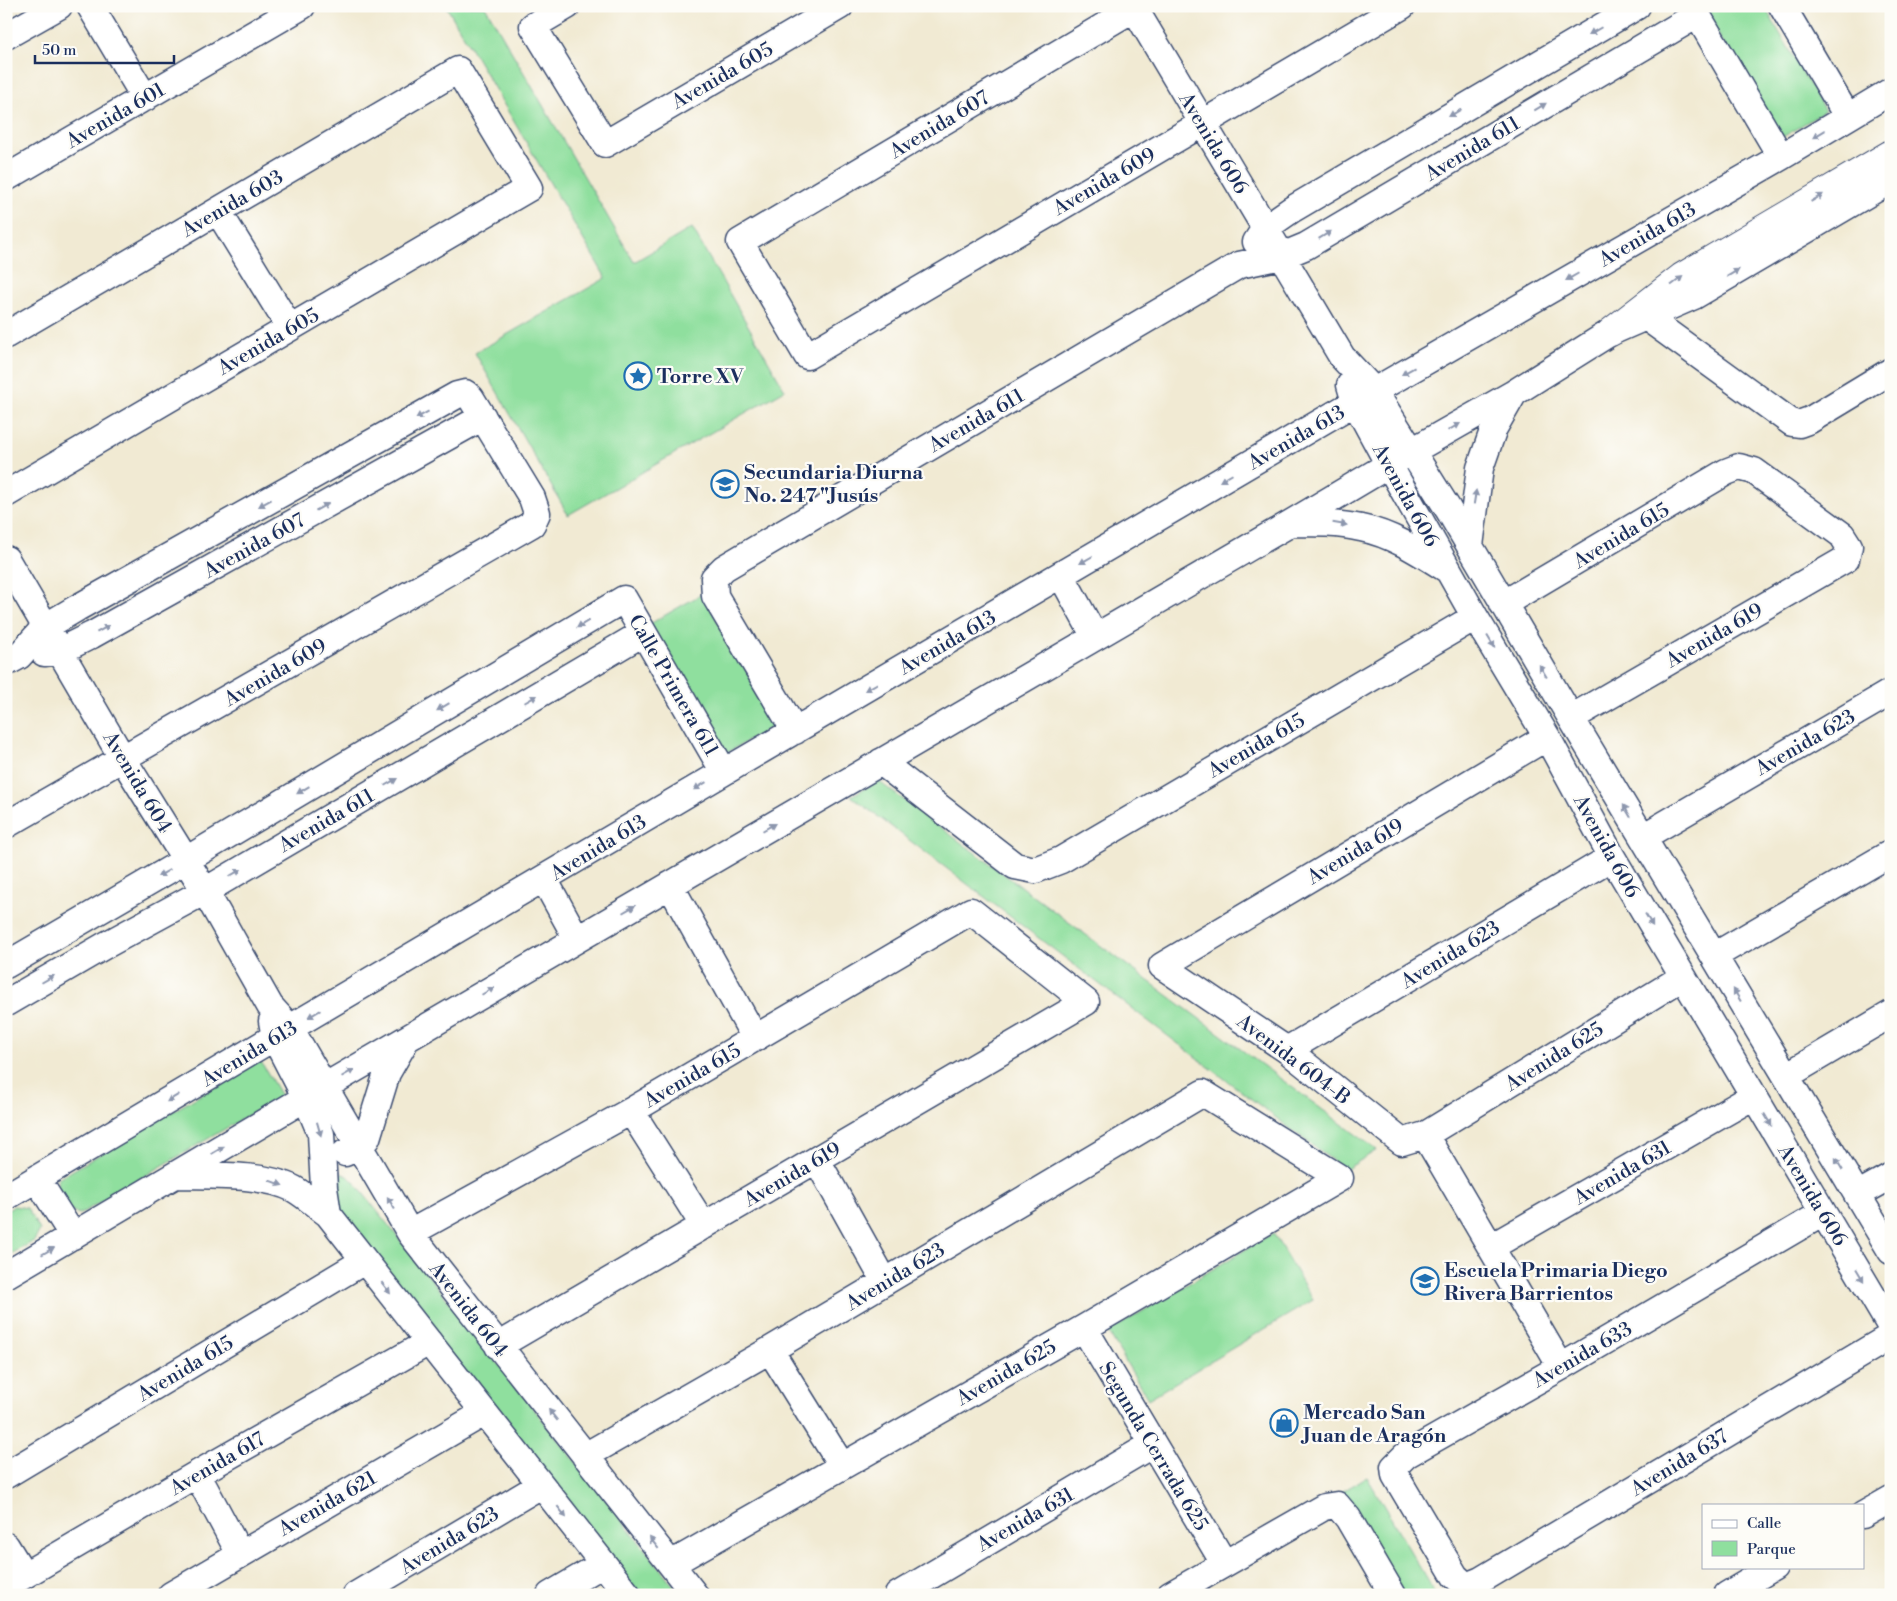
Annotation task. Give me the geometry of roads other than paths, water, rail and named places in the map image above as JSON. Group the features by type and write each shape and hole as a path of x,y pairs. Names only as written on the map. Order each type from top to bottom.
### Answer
{"highway":[{"path":"1611,332 1682,277 1891,154"}],"street":[{"path":"6,36 59,6"},
{"path":"90,6 145,98"},
{"name":"Avenida 601","path":"6,178 302,6"},
{"name":"Avenida 605","path":"567,6 533,26 605,144 840,6"},
{"name":"Avenida 609","path":"806,356 1402,6"},
{"name":"Avenida 611","path":"1240,265 1265,228 1290,210 1638,6"},
{"path":"1782,6 1847,116"},
{"name":"Avenida 606","path":"1135,7 1364,396 1389,465 1547,737 1612,857 1891,1327"},
{"name":"Avenida 607","path":"806,356 740,242 1135,7"},
{"path":"1694,10 1781,157"},
{"name":"Avenida 611","path":"796,731 716,596 714,578 724,568 1240,265 1282,256 1306,246 1694,10"},
{"name":"Avenida 605","path":"6,494 529,188 458,70"},
{"name":"Avenida 603","path":"6,335 458,70"},
{"name":"Avenida 613","path":"6,1197 1364,396 1781,157 1891,91"},
{"path":"6,1275 315,1092 1514,393 1611,332 1694,296 1891,180"},
{"path":"218,211 290,328"},
{"path":"1646,317 1792,423 1799,424 1810,420 1891,371"},
{"name":"Avenida 607","path":"465,393 471,398 483,418 60,651 13,659 45,627 448,400 465,393"},
{"path":"1432,541 1464,535 1480,468 1494,428 1514,393"},
{"name":"Avenida 606","path":"1364,396 1412,451 1464,535 1503,604 1891,1251"},
{"name":"Avenida 609","path":"6,825 532,524 537,513 532,498 483,418"},
{"name":"Avenida 619","path":"1571,718 1846,559 1849,546 1842,535 1754,472 1739,467"},
{"name":"Avenida 615","path":"1503,604 1726,472 1739,467"},
{"path":"1291,523 1329,523 1362,528 1389,537 1450,571"},
{"name":"Avenida 604","path":"6,559 123,759 205,891 270,1006 282,1033 315,1092 358,1147 410,1233 695,1595"},
{"path":"1061,575 1095,637"},
{"name":"Avenida 611","path":"6,965 624,599"},
{"name":"Calle Primera 611","path":"624,599 724,772"},
{"name":"Avenida 615","path":"881,762 1016,866 1035,870 1061,860 1475,616"},
{"name":"Avenida 611","path":"6,1004 104,946 205,891 644,633"},
{"name":"Avenida 623","path":"1643,837 1891,692"},
{"name":"Avenida 619","path":"1162,966 1547,737"},
{"path":"1714,956 1891,853"},
{"name":"Avenida 623","path":"1287,1050 1612,857"},
{"path":"544,878 577,939"},
{"path":"670,885 755,1038"},
{"name":"Avenida 615","path":"410,1233 631,1111 972,911 1086,1002"},
{"name":"Avenida 604-B","path":"1162,966 1287,1050 1402,1142 1425,1135"},
{"name":"Avenida 625","path":"1425,1135 1683,976"},
{"name":"Avenida 619","path":"498,1346 1086,1002"},
{"path":"1786,1076 1891,1014"},
{"path":"1723,1045 1756,1025"},
{"path":"323,1160 358,1147 367,1138 387,1073 406,1039"},
{"name":"Avenida 604","path":"315,1092 321,1134 324,1188 328,1214 628,1595"},
{"name":"Avenida 623","path":"585,1456 770,1350 1203,1093"},
{"name":"Avenida 625","path":"671,1564 1084,1328 1340,1178 1203,1093"},
{"name":"Avenida 631","path":"1491,1247 1754,1096"},
{"path":"631,1111 704,1226"},
{"path":"1425,1135 1561,1367"},
{"path":"817,1160 885,1282"},
{"path":"175,1175 268,1180 294,1189 328,1214"},
{"path":"1857,1195 1891,1176"},
{"path":"37,1179 73,1236"},
{"name":"Avenida 633","path":"1394,1467 1406,1455 1823,1214"},
{"name":"Avenida 615","path":"6,1475 364,1261"},
{"name":"Segunda Cerrada 625","path":"1084,1328 1224,1563"},
{"name":"Avenida 637","path":"1394,1467 1395,1475 1455,1576 1466,1586 1481,1580 1891,1336"},
{"name":"Avenida 617","path":"15,1580 429,1342"},
{"path":"770,1350 842,1466"},
{"name":"Avenida 621","path":"171,1595 484,1413"},
{"name":"Avenida 631","path":"898,1595 1153,1444"},
{"path":"197,1474 240,1554"},
{"name":"Avenida 623","path":"356,1595 541,1485"},
{"path":"1864,1514 1891,1499"},
{"path":"1170,1595 1324,1507 1337,1505 1348,1518 1393,1595"},
{"path":"6,1546 15,1580"},
{"path":"550,1595 604,1564"},
{"path":"1727,1595 1772,1568"}],"place":[{"name":"Torre XV","path":"638,376"},
{"name":"Secundaria Diurna No. 247 \"Jusús","path":"725,484"},
{"name":"Escuela Primaria Diego Rivera Barrientos","path":"1425,1281"},
{"name":"Mercado San Juan de Aragón","path":"1284,1423"}]}
